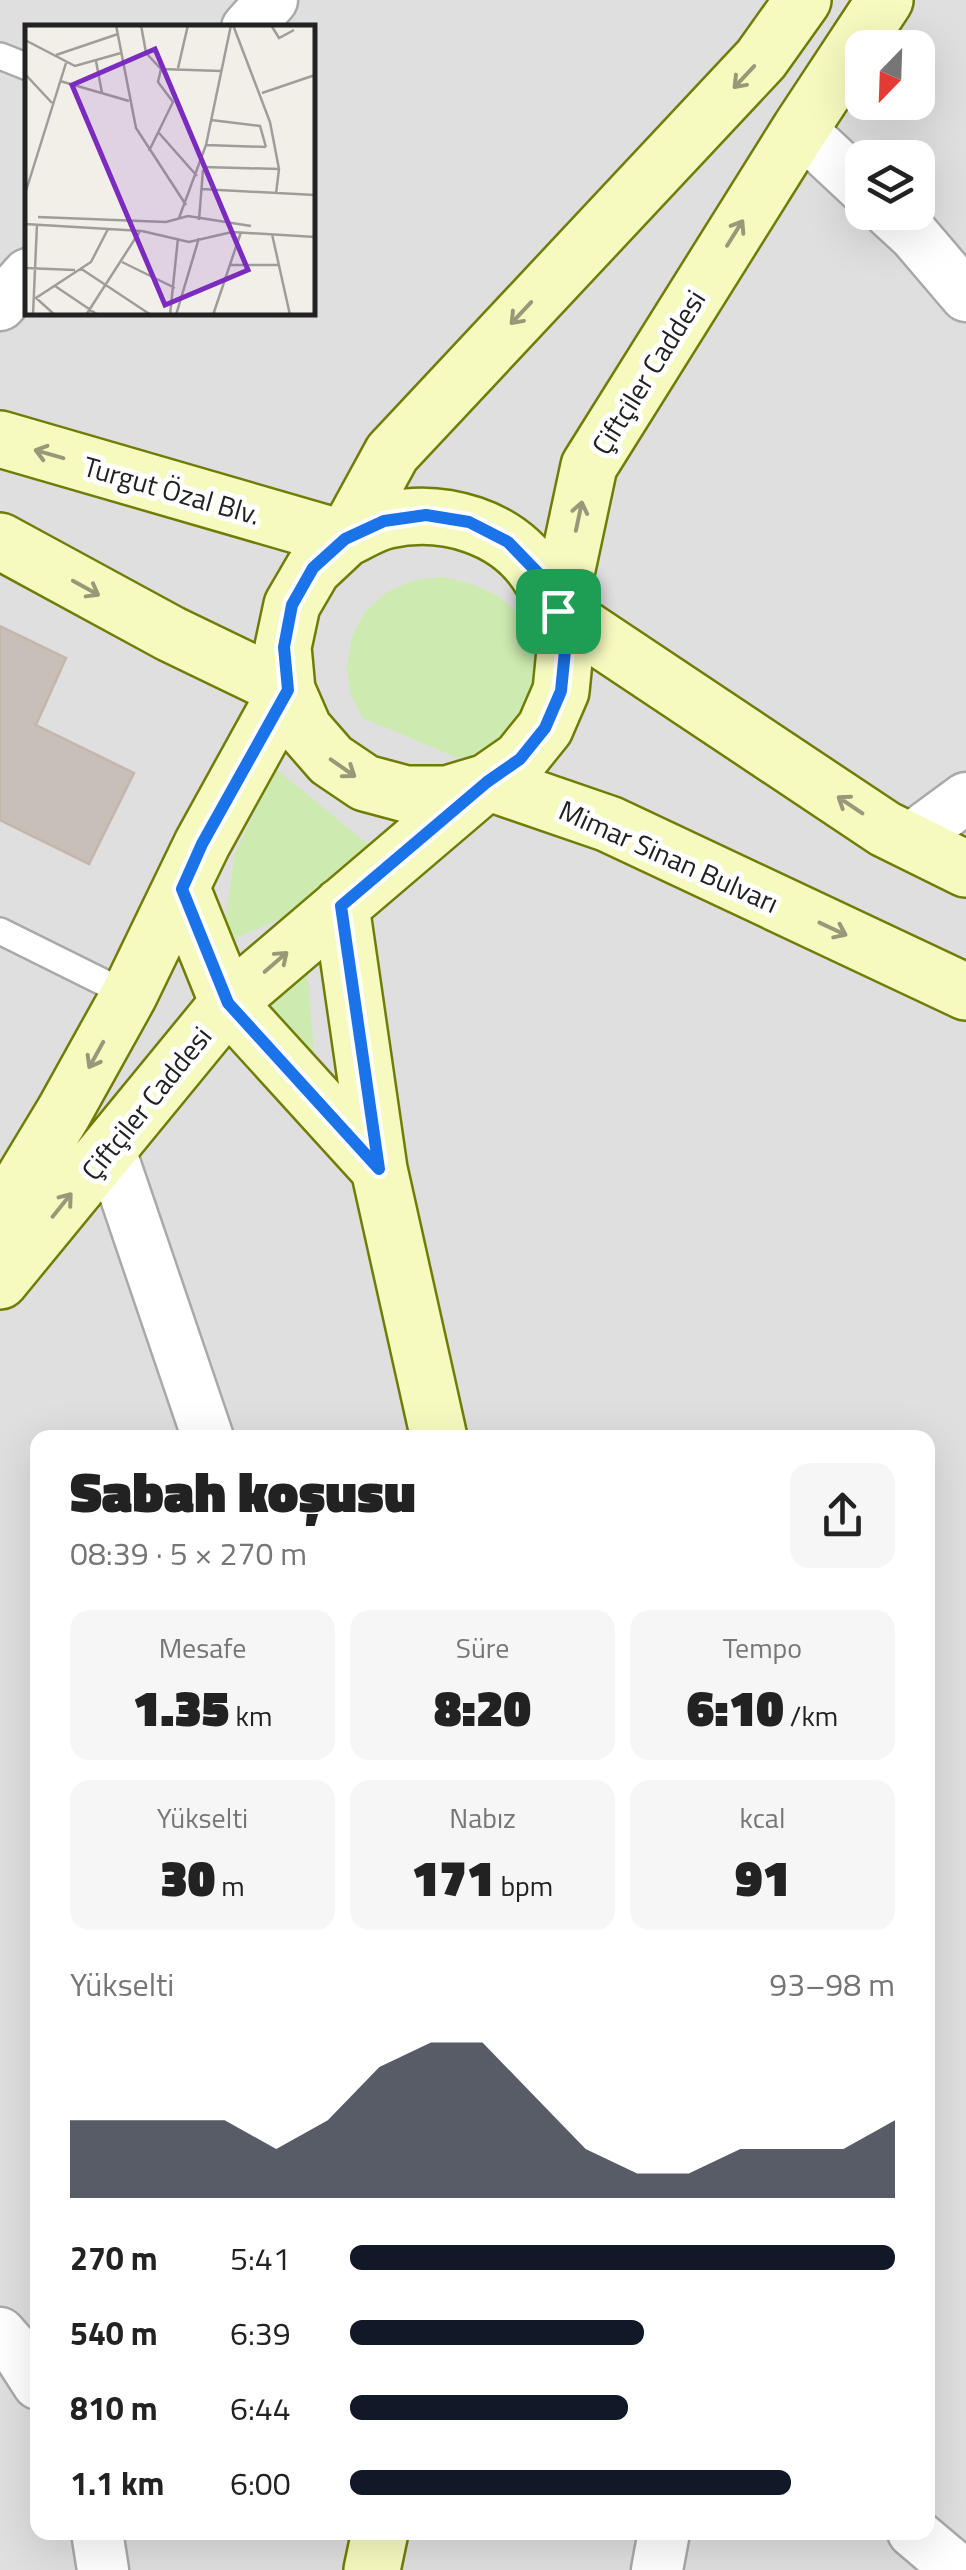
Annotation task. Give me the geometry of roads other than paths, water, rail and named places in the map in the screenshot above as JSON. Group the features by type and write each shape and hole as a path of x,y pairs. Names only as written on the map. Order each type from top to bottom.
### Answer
{"street":[{"path":"250,25 272,0"},
{"path":"345,539 392,454 761,60 803,0"},
{"name":"Çiftçiler Caddesi","path":"0,1281 228,1003 487,782 520,759 545,728 561,691 565,651 558,611 589,466 885,0"},
{"path":"800,129 845,172"},
{"path":"909,230 966,296"},
{"path":"0,305 25,277"},
{"name":"Turgut Özal Blv.","path":"0,439 345,539"},
{"path":"487,782 447,794 406,794 366,783 331,760 304,728 288,690 284,647 292,605 313,568 345,539 384,521 426,515 469,522 508,542 538,573 558,611 885,828 966,869"},
{"path":"0,541 171,634 288,690"},
{"name":"Çiftçiler Caddesi","path":"3,1204 64,1112 129,995 202,844 288,690"},
{"name":"Mimar Sinan Bulvarı","path":"487,782 609,824 966,992"},
{"path":"909,840 966,798"},
{"path":"182,889 228,1003 379,1169"},
{"path":"341,906 379,1169 437,1430"},
{"path":"109,1147 205,1430"},
{"path":"98,2540 103,2570"},
{"path":"372,2570 378,2540"},
{"path":"657,2570 663,2540"},
{"path":"922,2540 958,2570"}],"lane":[{"path":"0,56 25,66"},
{"path":"0,931 129,995"}]}
